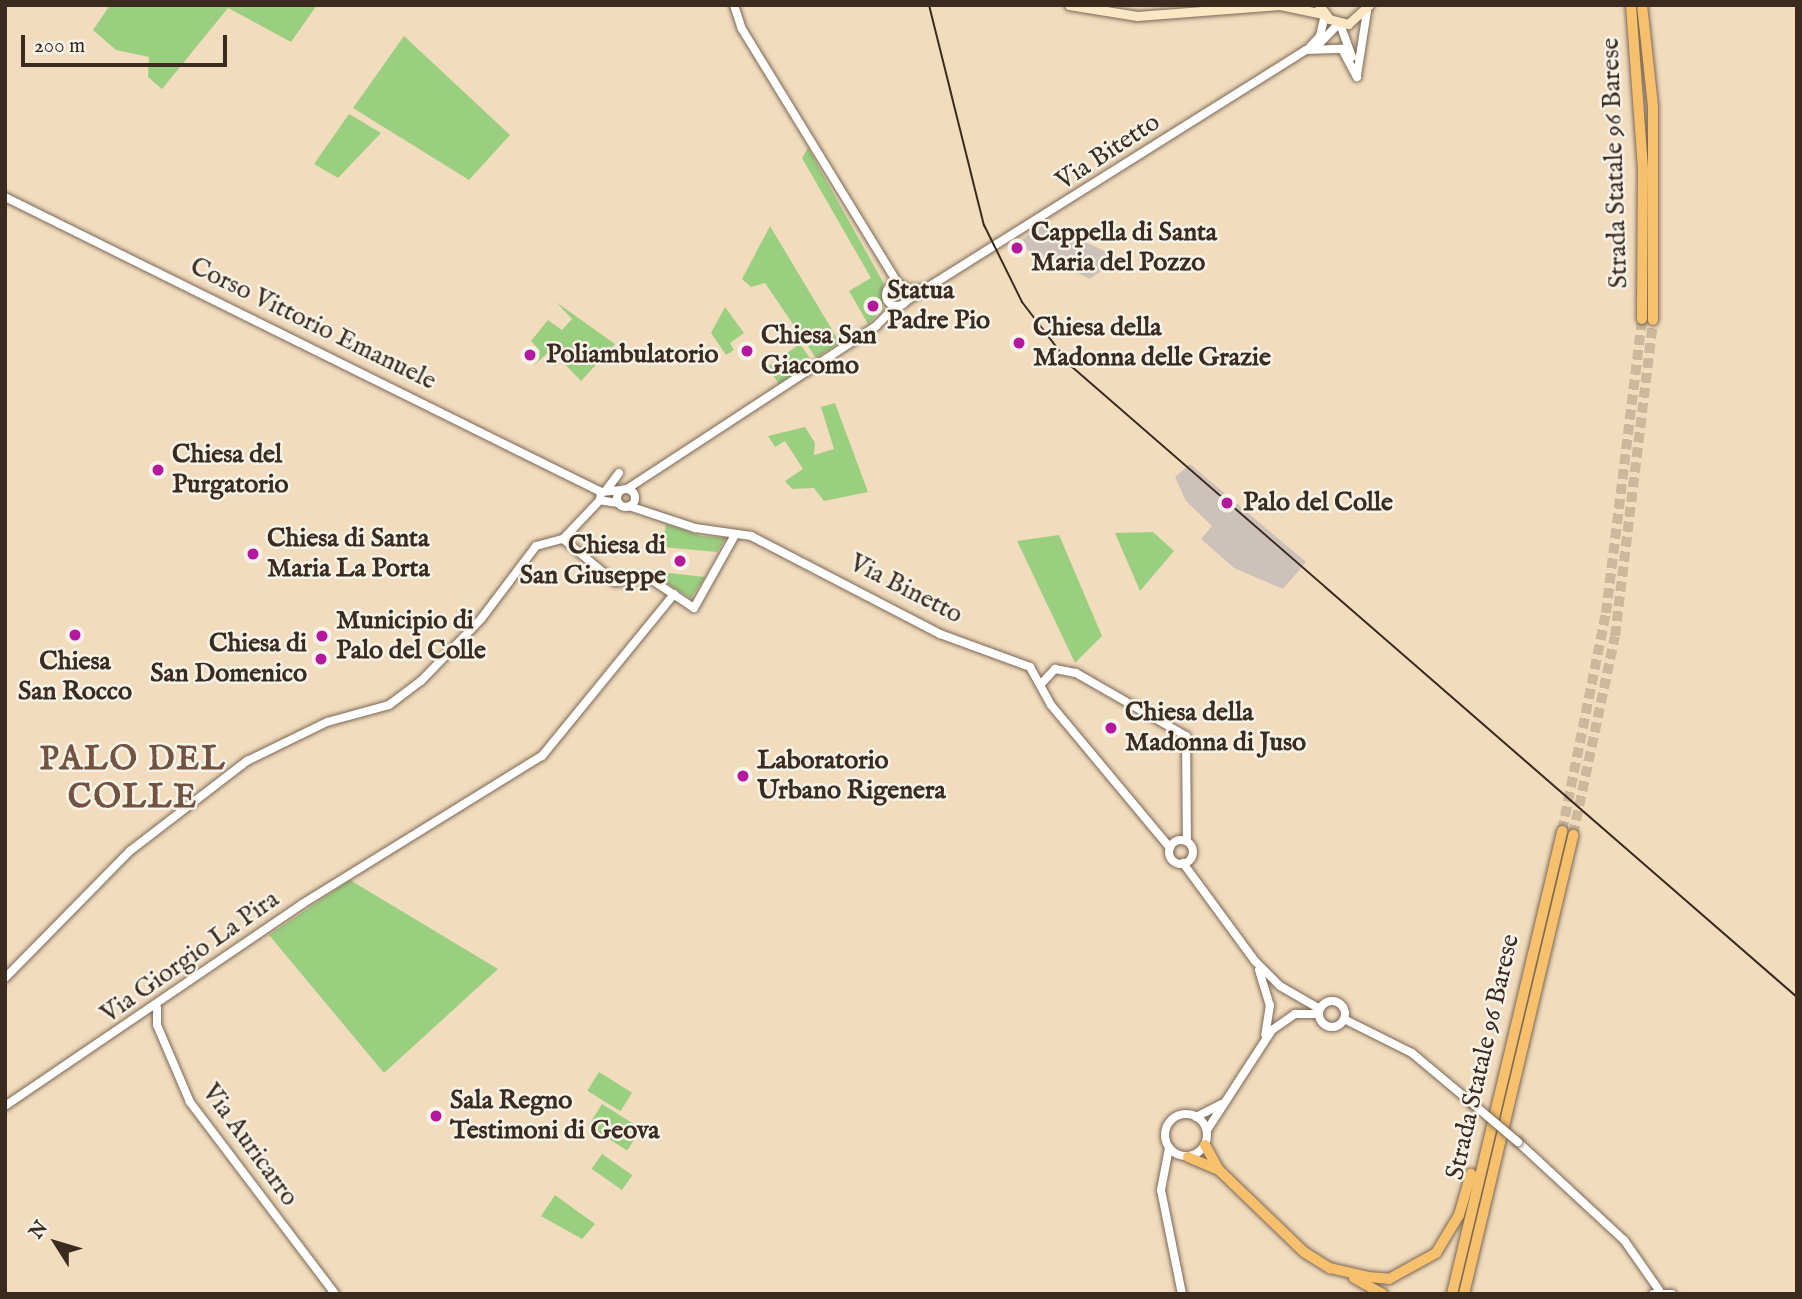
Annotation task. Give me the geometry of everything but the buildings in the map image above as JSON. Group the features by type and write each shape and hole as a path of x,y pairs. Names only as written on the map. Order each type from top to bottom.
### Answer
{"highway":[{"name":"Strada Statale 96 Barese","path":"1631,5 1643,170 1648,319 1653,107 1642,5"},
{"name":"Strada Statale 96 Barese","path":"1452,1294 1492,1104 1568,833 1464,1294"},
{"path":"1346,1273 1389,1279 1436,1253 1458,1215 1492,1104"},
{"path":"1205,1145 1219,1170 1304,1252 1383,1294"},
{"path":"1185,1156 1219,1170"}],"main road":[{"path":"1069,5 1161,16 1303,6 1322,11 1339,24 1370,7"}],"street":[{"path":"602,494 624,489 638,482 876,326 892,304 885,272 734,5"},
{"path":"1306,50 1317,46 1339,24 1357,78 1370,7"},
{"path":"1306,50 1320,36 1322,11"},
{"path":"1317,46 1342,49 1353,62"},
{"name":"Via Bitetto","path":"892,304 933,289 1306,50"},
{"name":"Corso Vittorio Emanuele","path":"5,197 602,494"},
{"path":"885,272 902,286 906,301"},
{"path":"888,288 902,286 933,289"},
{"path":"5,978 130,850 247,761 327,722 379,709 421,681 481,619 536,546 563,539 619,473 624,489 645,509"},
{"path":"629,506 635,497 638,482"},
{"path":"618,503 624,489"},
{"name":"Via Binetto","path":"602,494 618,503 645,509 695,528 735,535 786,552 940,634 1030,667 1070,729 1170,848 1174,861 1183,863"},
{"path":"563,539 615,582 649,578 694,608 735,535"},
{"name":"Via Giorgio La Pira","path":"5,1107 157,1008 302,904 402,846 542,756 674,594"},
{"path":"1041,684 1055,669 1076,673 1186,736 1187,841 1193,853 1183,863 1255,961 1280,986 1319,1011 1329,1026 1344,1019"},
{"path":"1170,848 1187,841"},
{"path":"1255,961 1270,1005 1261,1046"},
{"path":"1167,1170 1205,1145 1207,1130 1232,1095 1261,1046 1282,1021 1305,1011 1319,1011 1337,1002 1344,1019 1412,1054 1518,1142 1624,1240 1656,1292 1672,1294"},
{"name":"Via Auricarro","path":"157,1008 162,1037 190,1102 335,1294"},
{"path":"1182,1294 1163,1211 1169,1148 1165,1131 1172,1119 1196,1117 1232,1095"},
{"path":"1196,1117 1207,1130"},
{"path":"1169,1148 1185,1156"}],"shaded area":[{"path":"1046,224 1120,258 1090,279 1015,244"},
{"path":"1190,464 1306,562 1283,589 1234,568 1201,539 1212,526 1186,501 1175,477"}],"green space":[{"path":"110,5 317,5 291,42 228,8 162,89 148,77 149,57 116,50 93,30"},
{"path":"404,36 510,135 469,180 353,108"},
{"path":"349,114 381,133 338,178 314,164"},
{"path":"808,148 883,282 883,309 868,324 849,291 871,278 802,158"},
{"path":"770,226 837,338 836,345 816,358 765,283 751,287 742,279"},
{"path":"556,302 615,344 581,381 551,350 533,366 540,351 531,341 548,320 562,330 572,319"},
{"path":"725,307 744,333 730,343 734,350 726,355 711,333"},
{"path":"800,344 812,361 779,384 767,367"},
{"path":"835,403 868,492 824,501 814,488 792,489 785,481 803,469 785,441 775,447 768,436 805,427 815,443 814,455 834,449 821,407"},
{"path":"666,524 701,536 726,538 717,552 662,547"},
{"path":"1153,532 1174,551 1140,591 1115,533"},
{"path":"1059,535 1102,636 1075,663 1017,541"},
{"path":"660,572 705,577 691,598 660,579"},
{"path":"350,880 498,969 384,1073 269,935"},
{"path":"599,1072 632,1093 620,1111 587,1091"},
{"path":"602,1104 641,1128 627,1150 588,1126"},
{"path":"602,1154 632,1175 622,1190 592,1169"},
{"path":"555,1195 595,1224 582,1239 541,1216"}],"tunnel":[{"path":"1562,831 1606,613 1642,319"},
{"path":"1573,835 1615,636 1653,320"}],"railway":[{"path":"929,5 984,225 1022,302 1071,366 1797,997"}],"place":[{"name":"Cappella di Santa Maria del Pozzo","path":"1017,248"},
{"name":"Statua Padre Pio","path":"873,306"},
{"name":"Chiesa della Madonna delle Grazie","path":"1019,343"},
{"name":"Chiesa San Giacomo","path":"747,351"},
{"name":"Poliambulatorio","path":"530,355"},
{"name":"Chiesa del Purgatorio","path":"158,470"},
{"name":"Palo del Colle","path":"1227,503"},
{"name":"Chiesa di Santa Maria La Porta","path":"253,554"},
{"name":"Chiesa di San Giuseppe","path":"680,561"},
{"name":"Chiesa San Rocco","path":"75,635"},
{"name":"Municipio di Palo del Colle","path":"322,636"},
{"name":"Chiesa di San Domenico","path":"321,659"},
{"name":"Chiesa della Madonna di Juso","path":"1111,728"},
{"name":"Laboratorio Urbano Rigenera","path":"743,776"},
{"name":"Sala Regno Testimoni di Geova","path":"436,1116"}],"district":[{"name":"PALO DEL COLLE","path":"133,780"}]}
